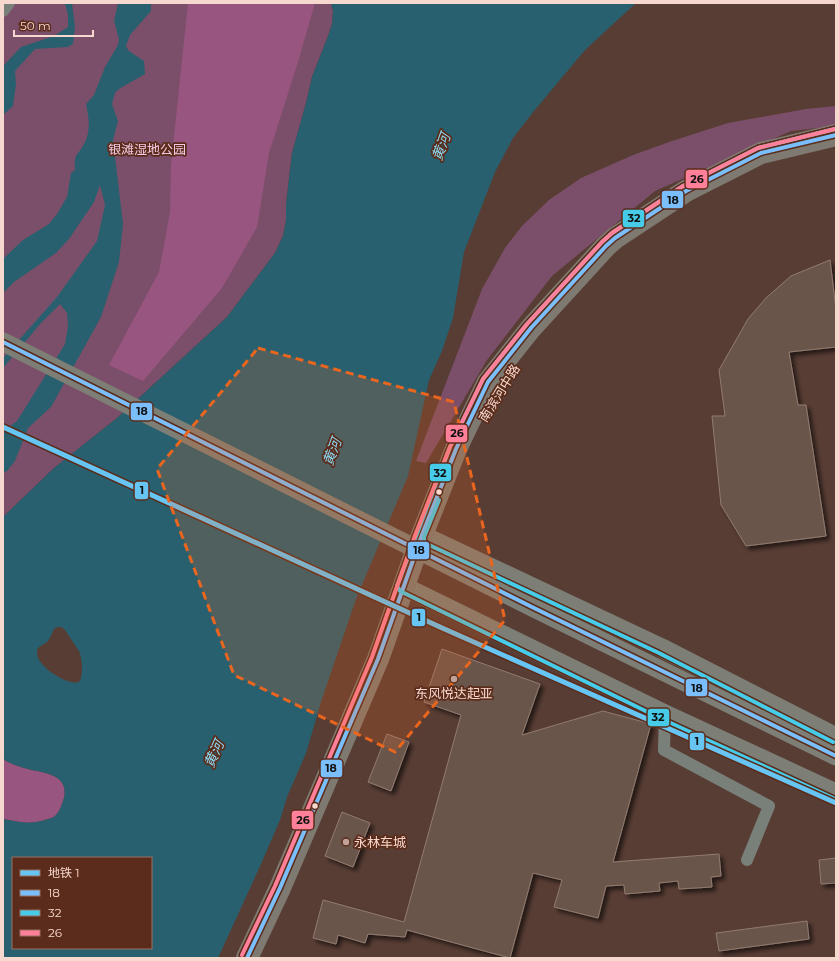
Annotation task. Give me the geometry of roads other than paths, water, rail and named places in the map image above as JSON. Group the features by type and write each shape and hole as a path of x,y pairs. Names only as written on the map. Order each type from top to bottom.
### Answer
{"highway":[{"name":"南滨河中路","path":"408,588 456,449 488,382 531,328 606,246 615,238 686,190 761,153 836,136"},
{"name":"南滨河中路","path":"426,537 464,454 496,394 538,334 621,248 692,198 762,164 836,146"},
{"path":"247,958 280,888 408,588"},
{"path":"257,958 386,662 408,588"}],"main road":[{"path":"3,342 525,604 836,756"},
{"path":"3,353 528,616 836,768"},
{"path":"426,537 662,648 836,737"},
{"path":"408,588 665,714 836,793"}],"street":[{"path":"3,12 9,3"},
{"path":"665,714 664,750 769,806 746,860"}],"water":[{"path":"65,3 72,3 75,27 73,44 68,47 35,49 15,71 16,84 13,106 3,115 3,67 21,47 54,36 68,27 68,15"},
{"path":"118,3 151,3 151,11 130,35 126,46 129,51 144,61 145,74 119,89 115,93 112,104 118,121 113,140 123,224 119,262 101,317 51,407 28,428 15,461 7,471 3,473 3,432 17,421 65,344 68,326 67,313 60,304 41,323 3,368 3,358 57,297 97,241 105,205 100,185 94,202 69,239 56,253 14,282 3,293 3,259 23,240 49,224 67,197 71,173 75,170 76,155 84,144 88,134 89,119 86,104 94,95 105,67 118,45 119,39 114,21"},
{"name":"黄河","path":"331,3 636,3 585,50 534,111 513,138 495,172 464,252 453,318 442,351 429,380 408,476 356,599 321,702 306,753 287,797 280,820 218,958 3,958 3,819 29,823 39,822 54,817 62,805 65,791 60,780 56,777 50,774 17,766 3,759 3,517 54,468 117,418 227,317 275,253 283,236 286,220 286,204 292,153 312,77 332,24 333,11","holes":["61,627 79,651 82,666 82,675 79,682 68,681 54,674 47,669 38,657 38,648 50,639 55,628"]}],"metro line":[{"name":"1","path":"3,427 440,627 836,803"}],"place":[{"name":"东风悦达起亚","path":"454,679"},
{"name":"永林车城","path":"346,842"}],"park label":[{"name":"银滩湿地公园","path":"147,149"}]}
